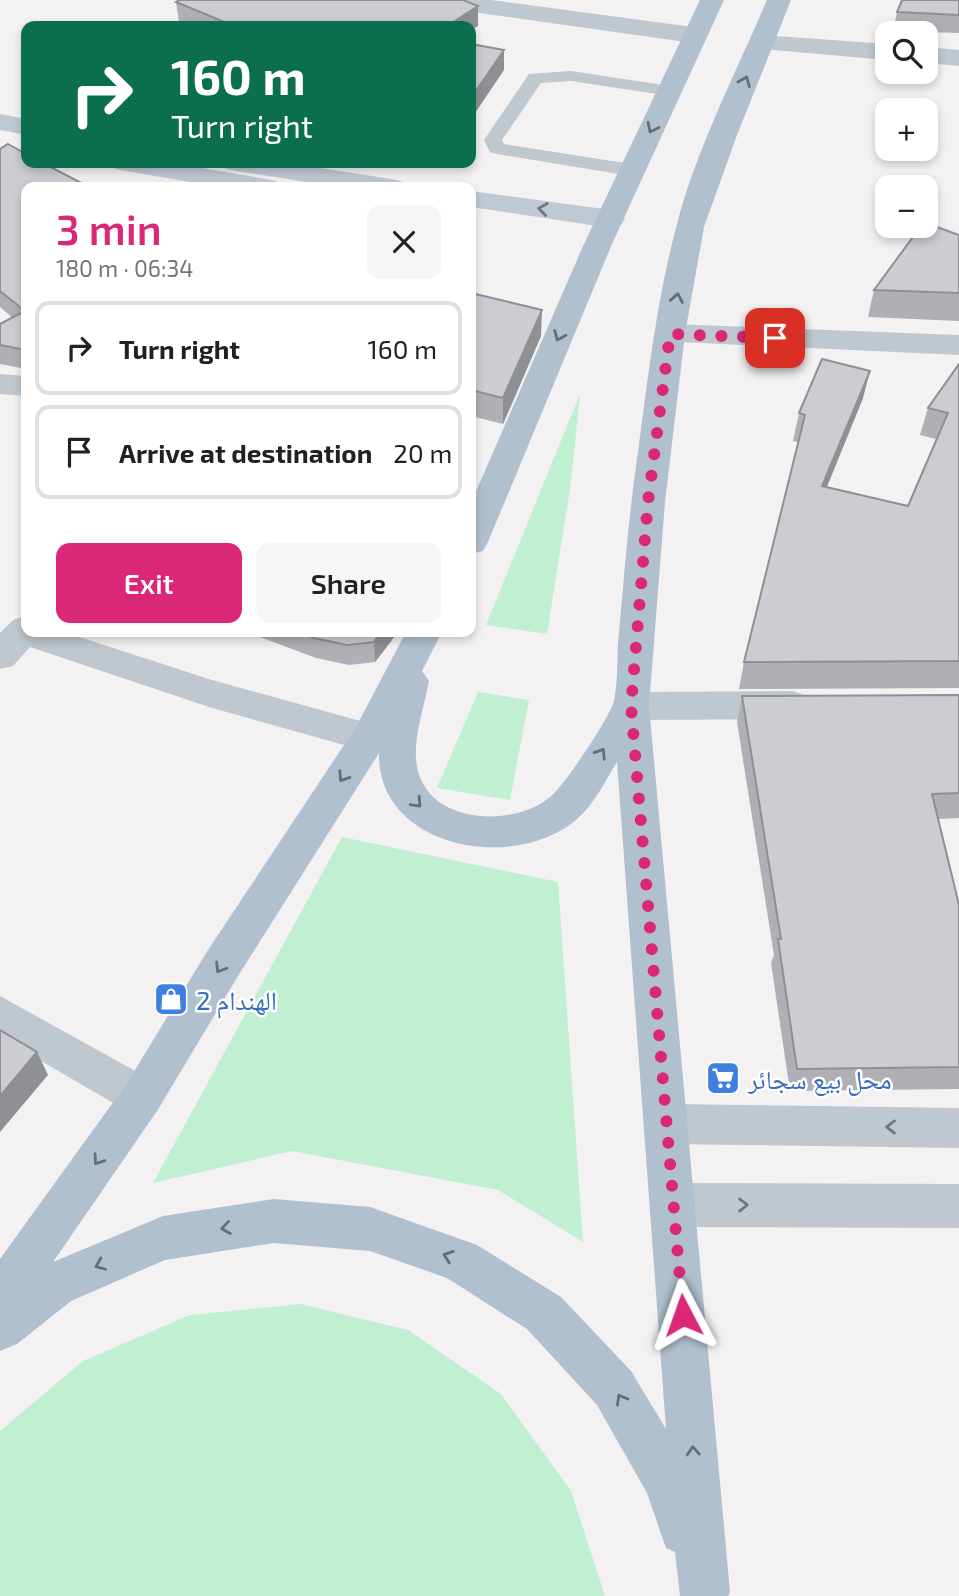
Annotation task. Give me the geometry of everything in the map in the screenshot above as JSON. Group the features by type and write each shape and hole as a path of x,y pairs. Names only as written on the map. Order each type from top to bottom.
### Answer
{"main road":[{"path":"476,530 631,170 712,0"},
{"path":"704,1594 668,1124 631,706 648,502 670,334 690,228 779,0"},
{"path":"0,122 21,126"},
{"path":"0,142 21,145"},
{"path":"155,168 238,182"},
{"path":"268,168 359,182"},
{"path":"476,200 605,232"},
{"path":"476,223 605,232"},
{"path":"420,638 398,768 406,791 424,812 450,826 481,834 512,832 542,823 566,807 631,706"},
{"path":"0,1298 142,1097 223,963 369,737 420,638"},
{"path":"0,1327 54,1285 163,1238 274,1221 370,1229 461,1261 544,1313 614,1388 669,1482 704,1594"}],"street":[{"path":"437,0 693,36"},
{"path":"761,43 875,51"},
{"path":"938,56 959,58"},
{"path":"670,334 959,345"},
{"path":"0,384 21,386"},
{"path":"17,639 369,737"},
{"path":"631,706 822,705"},
{"path":"0,1016 142,1097"},
{"path":"668,1124 959,1128"},
{"path":"674,1205 959,1206"}],"lane":[{"path":"631,170 497,148 493,140 535,78 571,76 670,91"}],"green space":[{"path":"580,394 571,482 547,634 486,625"},
{"path":"478,692 529,700 510,800 437,788"},
{"path":"342,837 558,882 583,1242 498,1190 292,1151 153,1183"},
{"path":"301,1304 408,1330 501,1394 571,1491 605,1596 0,1596 0,1431 83,1361 190,1315"}],"building":[{"path":"463,0 478,6 455,21 222,21 176,2"},
{"path":"902,0 959,0 959,15 897,12"},
{"path":"476,45 504,50 476,91"},
{"path":"8,144 21,151 21,168 53,168 79,182 21,182 21,308 0,291 0,149"},
{"path":"938,227 959,235 959,293 874,290 912,238 938,238"},
{"path":"476,294 542,310 503,398 476,391"},
{"path":"21,313 21,349 0,345 0,324"},
{"path":"822,359 870,371 822,486 908,506 948,413 928,408 959,364 959,661 744,662 805,415 799,413"},
{"path":"311,637 378,637 374,642 347,645"},
{"path":"959,695 959,793 932,794 959,905 959,1067 797,1069 778,939 781,939 742,696"},
{"path":"0,1030 37,1052 0,1096"}],"place":[{"name":"الهندام 2","path":"171,999"},
{"name":"محل بيع سجائر","path":"723,1078"}],"route":[{"path":"683,1315 631,706 648,502 670,334 775,338"}]}
